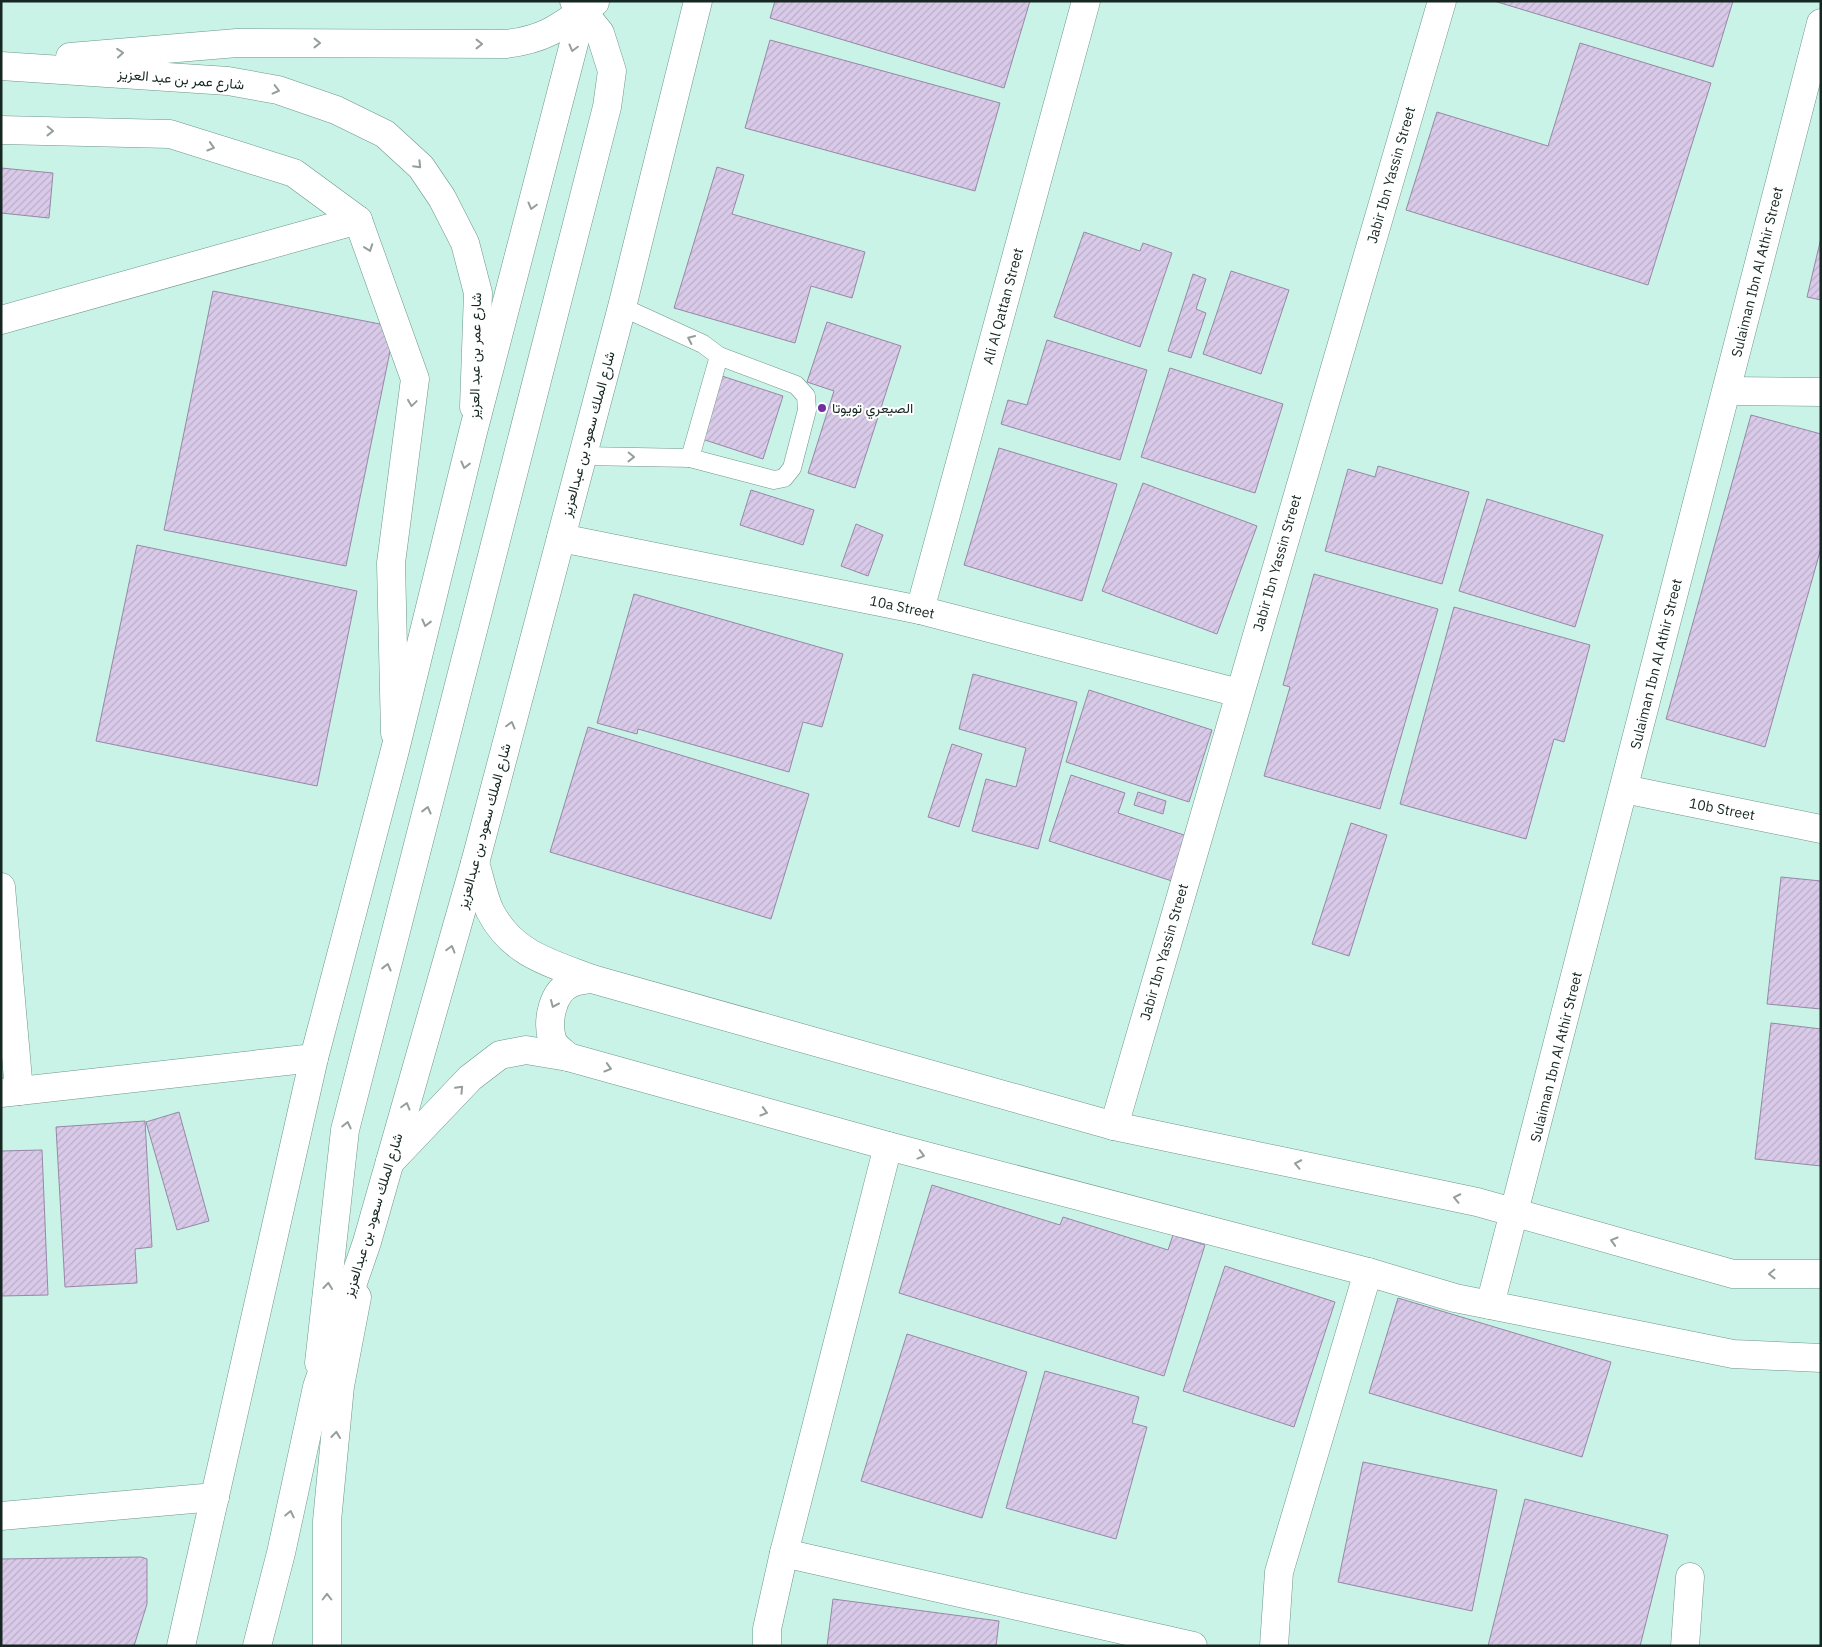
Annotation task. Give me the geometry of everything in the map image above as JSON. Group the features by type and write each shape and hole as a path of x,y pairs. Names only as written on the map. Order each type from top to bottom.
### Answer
{"street":[{"name":"شارع الملك سعود بن عبدالعزيز","path":"257,1646 281,1553 317,1387 367,1242 475,863 622,306 698,1"},
{"name":"Ali Al Qattan Street","path":"920,610 1086,1"},
{"name":"Jabir Ibn Yassin Street","path":"1114,1126 1442,1"},
{"path":"1,64 237,43 506,44 530,41 557,30 584,4"},
{"path":"181,1646 314,1058 395,750 473,432 584,4"},
{"path":"317,1387 345,1130 607,106 612,71 600,33 584,4"},
{"name":"Sulaiman Ibn Al Athir Street","path":"1490,1305 1516,1213 1821,23"},
{"name":"شارع عمر بن عبد العزيز","path":"1,64 228,81 278,90 336,110 385,134 421,167 442,198 465,243 478,293 473,432"},
{"path":"1,130 170,134 294,172 358,220 415,379 391,563 395,750"},
{"path":"1,320 358,220"},
{"path":"1727,391 1821,392"},
{"name":"10a Street","path":"561,538 920,610 1239,693"},
{"name":"10b Street","path":"1624,789 1821,829"},
{"path":"475,863 490,910 507,937 531,956 592,980 1114,1126 1477,1202 1733,1274 1821,1274"},
{"path":"1,887 10,1092 314,1058"},
{"path":"568,1057 553,1041 550,1025 551,1010 558,995 571,983 592,980"},
{"path":"390,1162 470,1078 500,1055 526,1050 568,1057 888,1146 1368,1272 1455,1298 1733,1354 1821,1358"},
{"path":"767,1646 767,1629 784,1553 888,1146"},
{"path":"326,1646 327,1521 340,1396 367,1242"},
{"path":"1274,1646 1279,1572 1368,1272"},
{"path":"1,1516 214,1497"},
{"path":"265,1646 281,1553"},
{"path":"784,1553 1193,1646"},
{"path":"1685,1646 1690,1578"}],"lane":[{"path":"583,456 690,458 774,480 784,478 792,468 807,410 806,396 796,385 719,356 703,344 622,306"},
{"path":"690,458 719,356"}],"building":[{"path":"775,1 1030,1 1004,88 770,18"},
{"path":"1494,1 1733,1 1713,67"},
{"path":"770,40 1000,103 975,191 745,128"},
{"path":"1580,43 1711,83 1648,285 1406,210 1437,112 1548,146"},
{"path":"717,167 744,175 732,214 865,252 852,298 811,286 795,343 674,308"},
{"path":"1,168 53,173 49,218 1,213"},
{"path":"1084,232 1140,251 1143,243 1172,253 1140,347 1054,317"},
{"path":"1821,238 1821,300 1807,297"},
{"path":"1231,271 1289,290 1261,374 1203,354"},
{"path":"1193,274 1206,279 1196,309 1206,313 1191,358 1168,351"},
{"path":"213,291 395,327 346,566 164,530"},
{"path":"827,322 901,346 855,488 808,473 834,391 807,382"},
{"path":"1047,340 1147,370 1120,460 1001,424 1008,400 1027,405"},
{"path":"1170,368 1283,404 1255,493 1141,457"},
{"path":"722,376 783,396 763,459 702,439"},
{"path":"1751,415 1821,434 1821,548 1765,747 1666,719"},
{"path":"999,448 1117,484 1082,601 964,565"},
{"path":"1378,466 1469,492 1442,584 1325,551 1348,469 1375,477"},
{"path":"1143,483 1257,526 1217,634 1102,591"},
{"path":"751,490 814,510 803,545 740,525"},
{"path":"1487,499 1603,535 1575,627 1459,591"},
{"path":"856,524 883,535 868,576 841,566"},
{"path":"137,545 357,591 317,786 96,741"},
{"path":"1314,574 1438,609 1380,809 1264,776 1290,687 1283,685"},
{"path":"634,594 843,654 822,727 803,722 789,772 638,729 637,734 597,723"},
{"path":"1454,607 1590,645 1564,742 1554,739 1526,839 1400,804"},
{"path":"973,674 1077,702 1038,849 972,831 986,779 1016,787 1026,748 959,729"},
{"path":"1089,690 1212,730 1189,802 1066,762"},
{"path":"588,727 809,794 771,919 550,852"},
{"path":"952,744 982,754 959,827 928,817"},
{"path":"1071,775 1125,793 1118,813 1190,837 1175,882 1049,841"},
{"path":"1138,792 1166,801 1163,814 1134,805"},
{"path":"1351,823 1387,835 1349,956 1312,944"},
{"path":"1781,877 1821,881 1821,1009 1767,1004"},
{"path":"1771,1023 1821,1029 1821,1166 1755,1159"},
{"path":"179,1112 209,1221 177,1230 146,1122"},
{"path":"145,1121 152,1247 135,1249 137,1283 65,1287 56,1127"},
{"path":"42,1150 48,1295 1,1296 1,1151"},
{"path":"932,1185 1060,1225 1063,1217 1168,1250 1173,1235 1205,1245 1164,1376 899,1293"},
{"path":"1225,1266 1335,1302 1294,1427 1183,1391"},
{"path":"1398,1298 1611,1362 1582,1457 1369,1393"},
{"path":"907,1334 1027,1372 982,1518 861,1481"},
{"path":"1045,1371 1139,1397 1132,1423 1147,1427 1116,1539 1006,1508"},
{"path":"1363,1462 1497,1490 1472,1611 1338,1582"},
{"path":"1525,1499 1668,1535 1640,1646 1488,1646"},
{"path":"141,1557 147,1559 147,1604 134,1646 1,1646 1,1559"},
{"path":"833,1599 999,1621 996,1646 827,1646"}],"place":[{"name":"الصيعري تويوتا","path":"822,408"}]}
